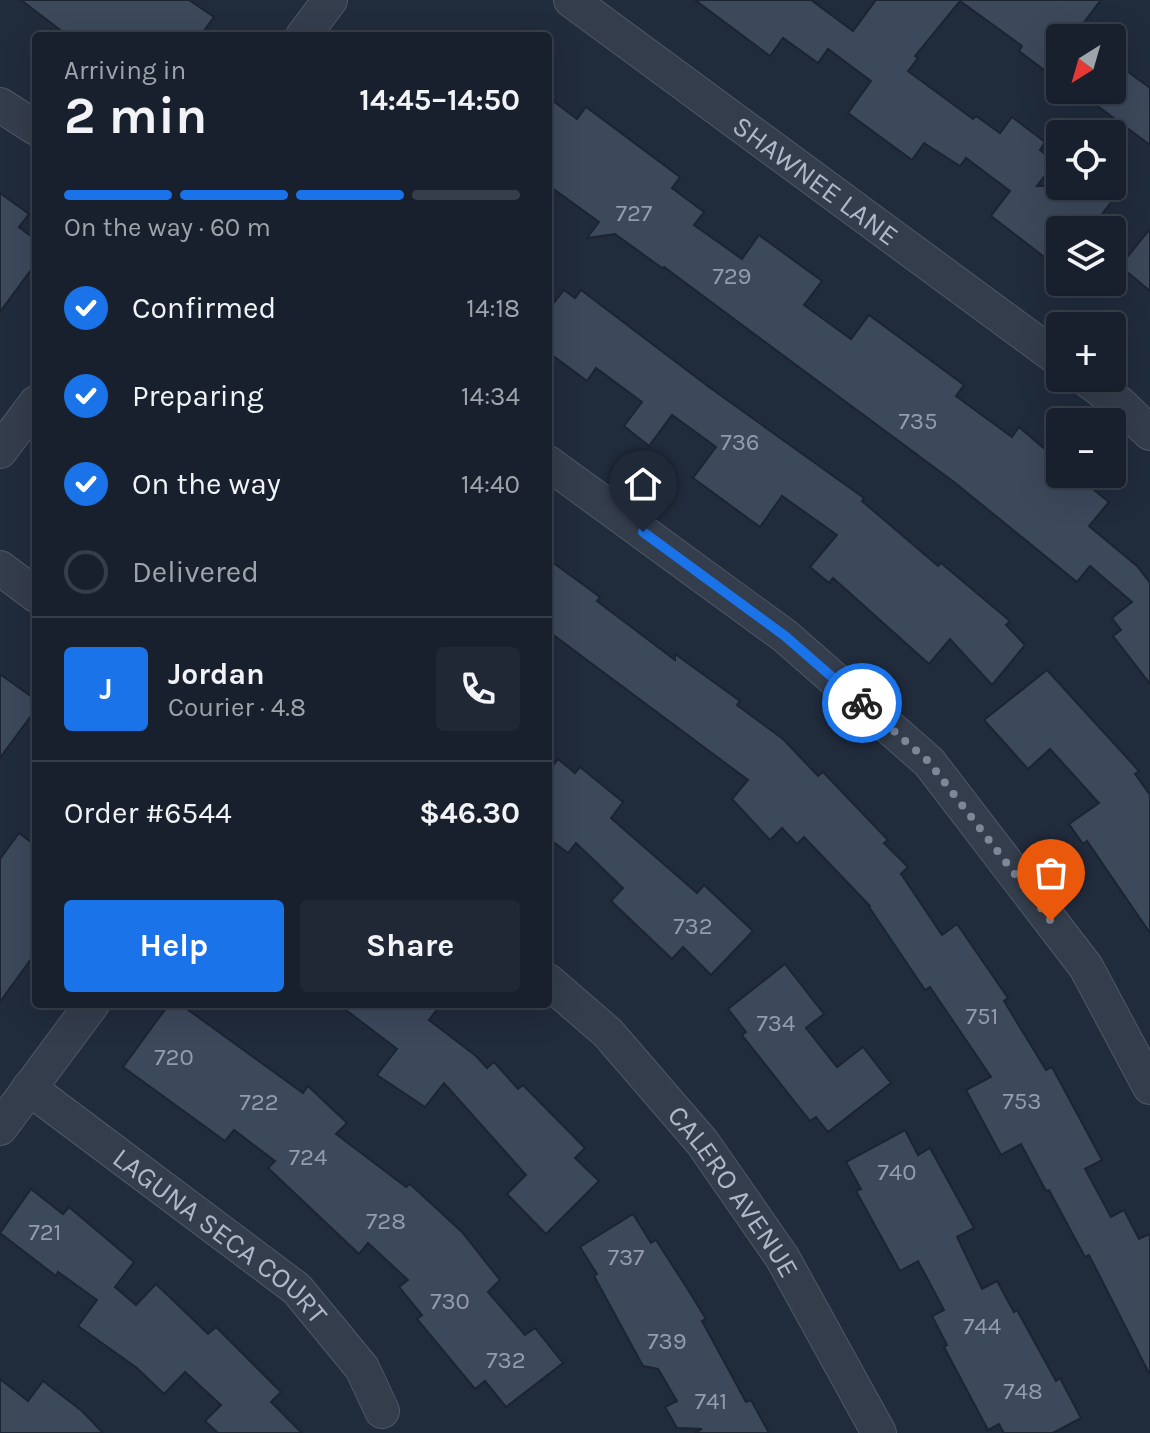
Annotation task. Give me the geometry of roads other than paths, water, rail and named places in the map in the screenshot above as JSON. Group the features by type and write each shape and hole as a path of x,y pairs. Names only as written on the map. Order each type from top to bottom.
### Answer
{"street":[{"path":"306,32 330,0"},
{"name":"SHAWNEE LANE","path":"571,0 1046,350"},
{"path":"0,105 32,125"},
{"path":"1104,392 1150,433"},
{"path":"0,451 32,408"},
{"path":"552,466 785,636 929,762 1086,967 1150,1087"},
{"path":"0,568 32,592"},
{"name":"CALERO AVENUE","path":"552,984 608,1033 702,1142 782,1257 879,1433"},
{"path":"0,1128 89,1008"},
{"name":"LAGUNA SECA COURT","path":"29,1088 297,1289 362,1368 382,1411"}]}
